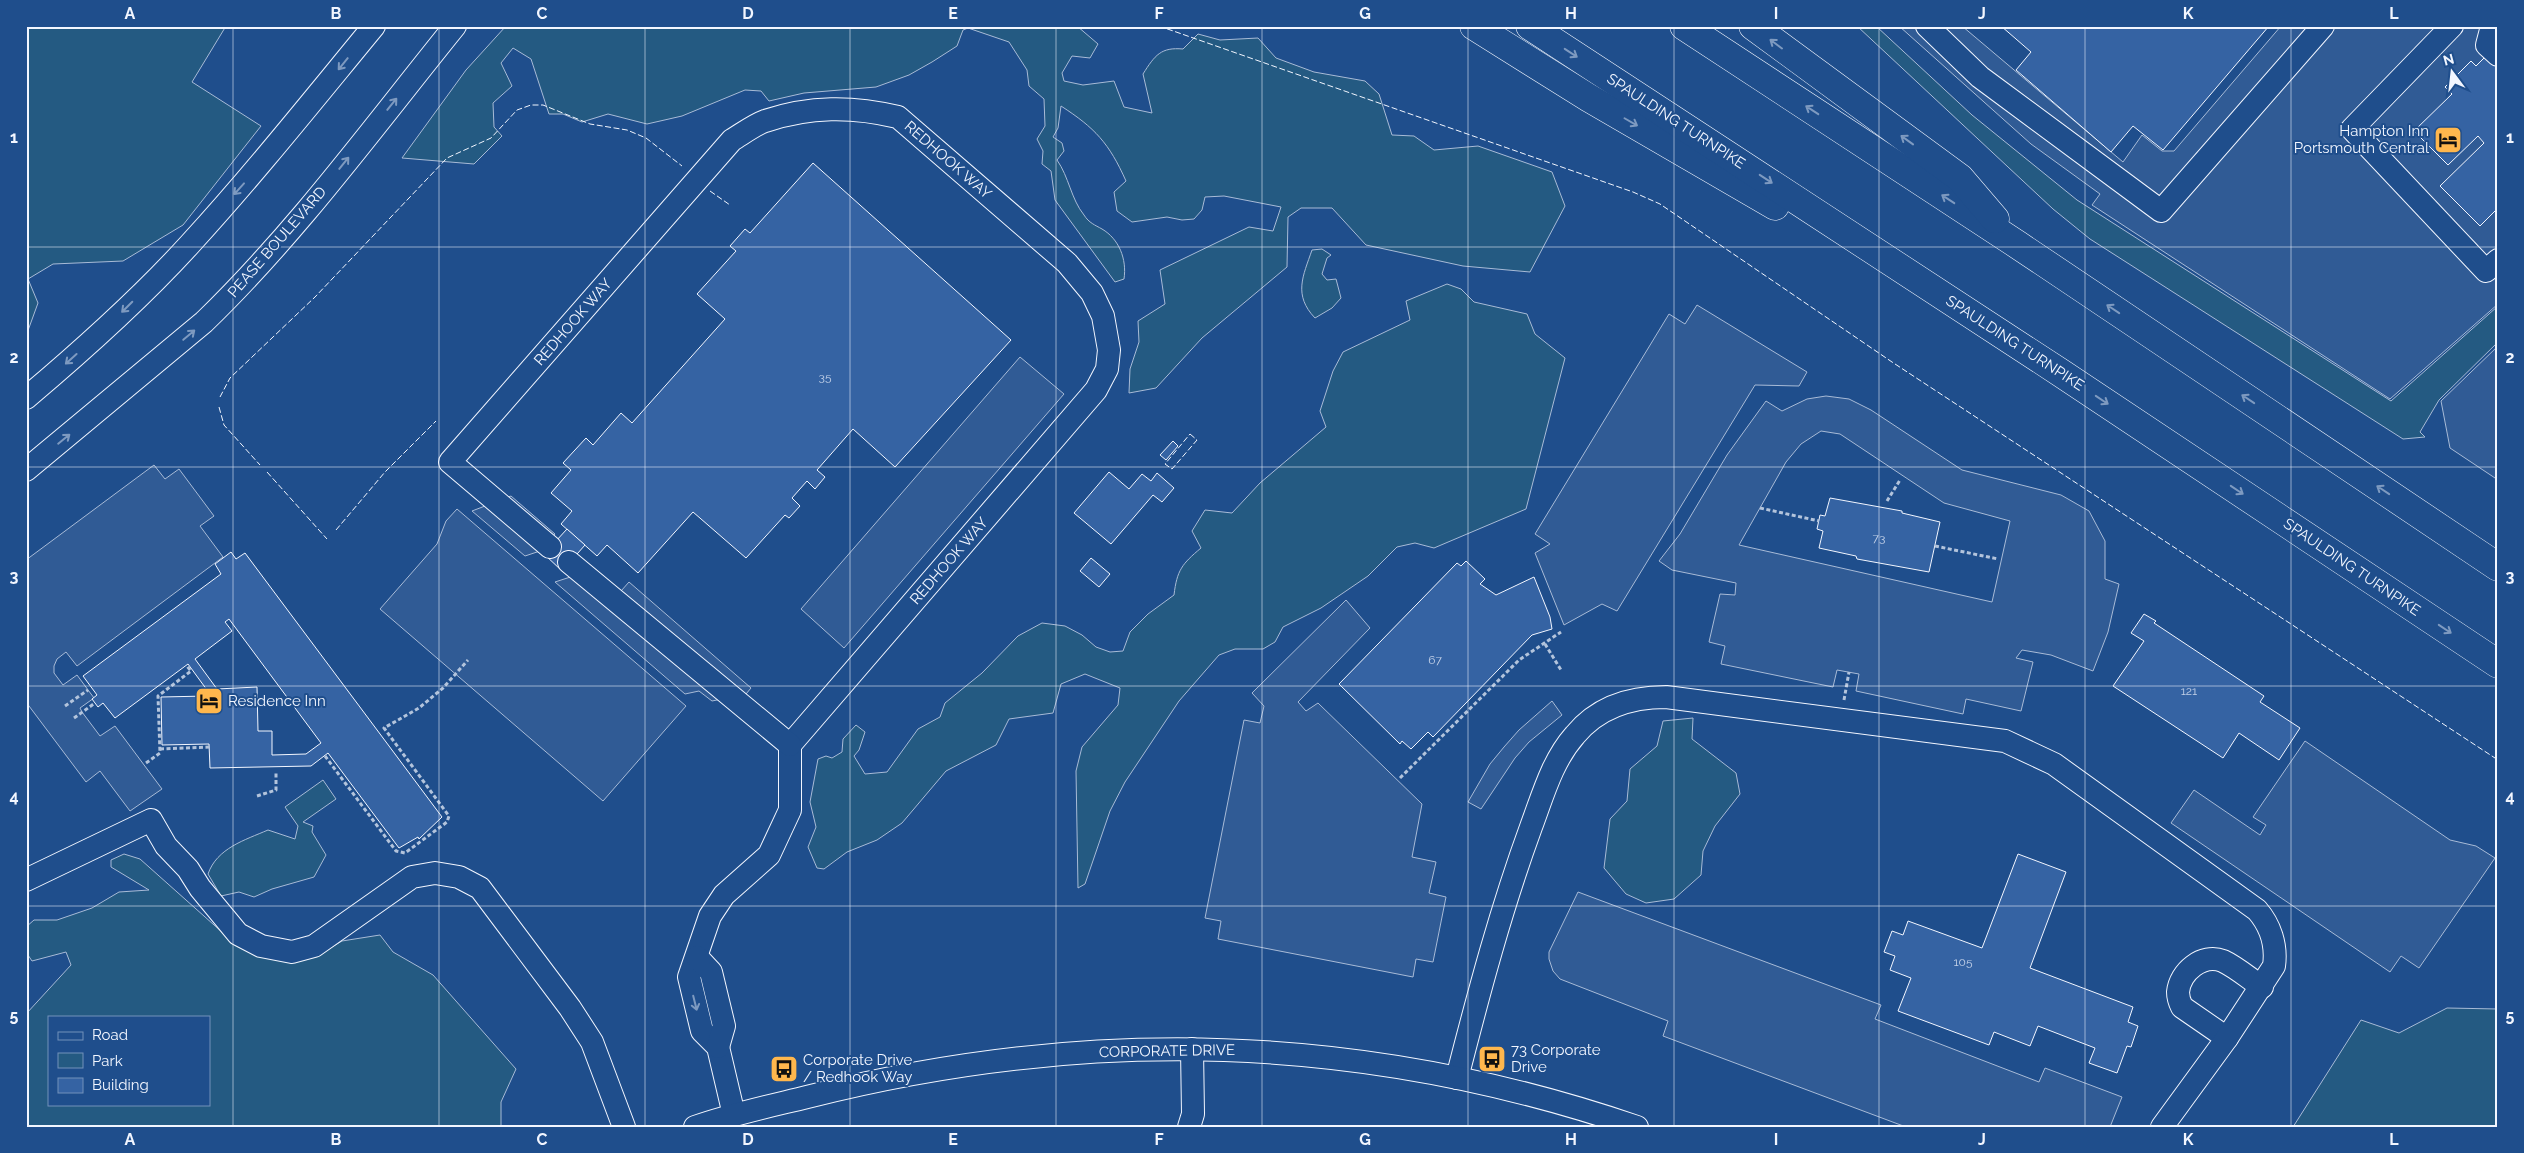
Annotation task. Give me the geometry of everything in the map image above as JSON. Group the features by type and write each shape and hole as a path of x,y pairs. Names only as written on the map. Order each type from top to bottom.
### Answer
{"highway":[{"path":"1474,26 1589,98 2061,373"},
{"name":"SPAULDING TURNPIKE","path":"1530,26 2061,373 2498,664"},
{"path":"1684,26 2018,245 2498,567"},
{"path":"1753,26 1960,178 2018,245"},
{"path":"2423,517 2498,559"}],"street":[{"path":"26,398 107,326 189,246 246,182 374,26"},
{"name":"PEASE BOULEVARD","path":"26,470 204,322 232,296 273,251 455,26"},
{"path":"1927,26 1980,77 2161,211 2323,26"},
{"path":"2452,26 2352,129 2486,271 2498,260"},
{"path":"2492,26 2488,45 2498,55"},
{"name":"REDHOOK WAY","path":"550,547 450,462 732,140 764,122 822,110 865,109 898,117 1067,262 1092,293 1103,316 1109,350 1107,369 1096,390 790,745"},
{"path":"569,562 790,745 790,810 769,855 724,895 710,916 701,938 697,957 711,972 724,1026 718,1048 734,1115"},
{"path":"1457,1078 1471,1017 1502,908 1551,773 1576,733 1596,716 1617,704 1643,697 1666,698 2005,741 2033,752 2054,764 2257,910 2266,921 2276,956 2274,966 2227,1038 2162,1127"},
{"path":"26,880 151,820 166,846 188,869 200,888 238,934 261,946 292,952 314,946 412,877 435,873 459,877 480,888 570,1008 592,1042 624,1127"},
{"path":"2227,1038 2182,1007 2178,993 2182,979 2192,966 2206,960 2222,961 2262,987"},
{"name":"CORPORATE DRIVE","path":"696,1127 734,1115 838,1089 959,1066 1044,1055 1136,1048 1252,1050 1332,1058 1457,1078 1557,1102 1637,1127"},
{"path":"1189,1127 1192,1114 1192,1049"}],"path":[{"path":"1886,501 1900,480"},
{"path":"1760,508 1819,521"},
{"path":"1935,546 1998,559"},
{"path":"1400,778 1519,660 1561,632"},
{"path":"1545,644 1561,670"},
{"path":"325,756 396,851 405,853 447,822 449,816 384,728 419,708 443,688 468,660"},
{"path":"146,764 160,753 158,696 191,671 186,665"},
{"path":"1842,708 1849,672"},
{"path":"65,706 88,690"},
{"path":"74,718 95,703"},
{"path":"160,749 210,747"},
{"path":"257,796 276,790 276,772"}],"green space":[{"path":"26,26 226,26 192,82 261,126 183,225 123,261 53,264 28,279 38,303 26,336"},
{"path":"506,26 1077,26 1098,44 1090,58 1072,56 1062,73 1064,81 1083,85 1114,81 1124,107 1152,113 1143,74 1159,54 1169,49 1183,49 1198,34 1220,40 1258,38 1276,58 1314,72 1365,81 1379,94 1392,135 1414,136 1434,150 1478,146 1552,172 1565,206 1530,272 1463,266 1366,245 1332,208 1301,208 1288,217 1287,267 1202,338 1156,388 1129,393 1130,369 1139,342 1138,321 1165,304 1160,270 1249,227 1273,231 1281,207 1224,196 1205,197 1202,210 1194,219 1182,220 1167,217 1132,222 1117,211 1114,192 1126,181 1107,146 1092,129 1061,106 1058,128 1053,137 1062,143 1064,151 1057,160 1076,202 1086,218 1092,224 1108,233 1120,250 1124,264 1124,279 1115,282 1055,200 1051,171 1042,164 1043,151 1037,139 1045,126 1044,99 1029,86 1027,70 1009,42 968,28 963,30 957,46 909,75 876,87 804,93 769,101 761,91 745,90 682,116 647,124 608,114 582,122 563,114 549,114 531,59 513,48 501,63 512,86 493,103 494,127 502,136 474,164 402,158 466,70"},
{"path":"1857,26 1876,26 1972,115 2077,200 2391,401 2498,306 2498,342 2439,400 2420,432 2425,437 2403,439 2090,239 2053,209"},
{"path":"1322,249 1331,255 1327,258 1322,274 1327,280 1336,279 1341,298 1332,308 1315,318 1308,310 1304,301 1302,285 1312,250"},
{"path":"1447,284 1461,289 1474,302 1527,314 1535,334 1565,358 1526,509 1434,548 1415,543 1397,547 1368,576 1321,608 1283,627 1275,642 1263,649 1235,649 1219,655 1179,701 1125,782 1110,811 1085,884 1078,888 1076,771 1082,747 1118,705 1120,688 1085,674 1061,684 1053,713 1009,719 996,745 946,771 902,823 877,840 847,852 824,869 817,868 808,847 816,827 810,802 818,759 826,756 832,758 842,752 843,739 856,725 865,732 859,750 854,756 865,774 887,772 918,729 940,717 945,703 982,673 1018,636 1042,623 1065,626 1082,635 1096,647 1110,652 1123,651 1130,632 1148,614 1174,595 1179,573 1189,559 1201,548 1192,531 1205,510 1232,513 1260,483 1326,427 1320,411 1333,371 1343,352 1410,320 1406,301"},
{"path":"1693,718 1692,739 1736,773 1740,794 1715,826 1703,851 1701,875 1674,899 1646,903 1626,894 1604,868 1610,819 1627,801 1630,769 1657,746 1663,721"},
{"path":"323,780 336,799 303,822 313,826 312,832 326,855 314,877 272,889 254,897 239,892 221,896 208,874 218,858 241,841 268,830 295,839 298,826 285,807"},
{"path":"124,854 140,859 232,941 325,951 342,941 380,935 393,952 433,975 516,1069 501,1102 501,1127 26,1127 26,1014 71,965 66,952 32,961 26,952 26,927 34,920 57,920 92,908 119,892 149,890 111,867 111,860"},
{"path":"2447,1008 2498,1009 2498,1127 2293,1127 2361,1020 2399,1033"}],"shaded area":[{"path":"1899,26 1962,26 2123,162 2142,135 2162,151 2174,151 2281,26 2498,26 2498,304 2390,399 2092,205 2100,194 2031,144"},
{"path":"1697,305 1807,372 1799,386 1755,385 1617,611 1602,604 1564,625 1535,553 1550,544 1535,534 1669,314 1685,324"},
{"path":"2498,346 2498,480 2450,448 2441,401"},
{"path":"1020,357 1064,394 844,648 801,609"},
{"path":"1826,396 1849,399 1871,410 1962,470 2061,495 2089,511 2105,541 2105,579 2119,584 2108,632 2093,671 2051,655 2022,650 2016,658 2033,662 2021,711 1966,699 1963,714 1856,691 1859,674 1837,670 1833,687 1721,664 1725,646 1709,642 1720,594 1735,595 1736,583 1672,570 1659,561 1680,534 1727,455 1766,401 1782,411 1807,399","holes":["1821,431 1840,434 1944,503 2010,521 1992,602 1739,545 1786,462 1801,444"]},
{"path":"154,465 165,479 179,469 214,516 200,526 223,557 77,666 66,652 57,659 54,666 54,673 63,685 77,675 94,698 80,708 100,736 115,726 162,789 130,811 100,771 86,782 26,702 26,560"},
{"path":"511,496 555,534 540,551 525,556 472,511"},
{"path":"457,509 686,706 603,801 380,609 437,544 446,521"},
{"path":"595,569 621,591 629,582 751,688 746,694 712,701 699,691 685,694 555,582"},
{"path":"1346,600 1370,628 1298,702 1306,711 1318,703 1422,804 1412,857 1436,862 1429,893 1446,897 1433,962 1416,959 1413,977 1218,939 1221,921 1205,918 1244,720 1260,723 1264,706 1252,693"},
{"path":"1552,701 1562,715 1529,742 1515,758 1481,809 1468,802 1490,764 1504,747 1519,730"},
{"path":"2305,741 2450,840 2476,846 2495,858 2419,968 2401,956 2390,972 2171,823 2194,790 2260,835 2266,825 2253,817"},
{"path":"1578,892 1881,1005 1875,1019 2039,1082 2045,1068 2122,1097 2110,1127 1906,1127 1663,1036 1668,1021 1560,979 1553,971 1549,952"}],"building":[{"path":"2001,26 2269,26 2163,150 2133,126 2111,152 2016,70 2031,52"},
{"name":"Hampton Inn Portsmouth Central","path":"2485,57 2492,64 2498,57 2498,208 2480,226 2440,186 2484,143 2478,136 2448,165 2414,131 2452,94 2445,87 2471,61 2476,66"},
{"path":"813,163 1011,340 895,467 853,429 817,470 825,477 815,489 807,481 792,498 800,506 789,518 785,515 746,558 693,512 638,573 607,545 597,556 561,524 572,511 551,493 571,470 563,463 586,438 593,445 621,413 632,423 725,319 697,294 736,251 730,246 745,229 750,233"},
{"path":"1173,441 1178,446 1166,460 1160,455"},
{"path":"1109,472 1129,489 1142,474 1151,481 1157,473 1174,488 1162,502 1153,495 1111,544 1074,513"},
{"path":"1830,498 1902,511 1902,513 1940,522 1929,572 1857,559 1856,556 1819,548 1823,531 1817,529 1820,515 1825,516"},
{"path":"567,529 585,545 562,571 544,554"},
{"name":"Residence Inn","path":"231,552 236,559 245,553 442,817 419,839 418,837 399,848 328,753 311,766 210,768 209,744 162,745 161,697 207,696 207,690 188,664 115,718 103,703 98,707 92,699 97,695 83,676 221,574 215,564","holes":["229,619 321,743 306,754 272,755 272,731 258,731 257,687 217,689 195,659 232,631 225,622"]},
{"path":"1091,558 1110,574 1099,587 1080,571"},
{"path":"1466,561 1485,579 1480,584 1496,595 1534,577 1550,617 1552,629 1532,635 1433,737 1428,732 1411,749 1402,741 1400,744 1339,684 1457,563 1461,566"},
{"path":"2144,614 2156,621 2154,623 2264,696 2260,702 2300,728 2279,760 2239,733 2223,758 2113,686 2144,641 2131,633"},
{"path":"2018,854 2066,872 2030,968 2133,1007 2128,1022 2138,1026 2131,1047 2127,1046 2117,1073 2089,1063 2095,1048 2038,1026 2030,1046 1994,1032 1989,1045 1898,1011 1911,978 1890,970 1895,956 1884,952 1892,931 1903,935 1908,921 1982,948"}],"fence":[{"path":"1159,26 1633,192 1660,204 1892,362 2498,760"},
{"path":"220,397 230,378 315,297 447,158 491,138 517,110 531,105 543,105 590,124 627,130 646,138 682,166"},
{"path":"710,191 730,205"},
{"path":"219,407 224,425 260,465"},
{"path":"336,530 385,472 436,421"},
{"path":"1190,434 1197,440 1172,469 1165,464 1190,434"},
{"path":"267,472 327,539"}],"place":[{"name":"Hampton Inn Portsmouth Central","path":"2448,140"},
{"name":"Residence Inn","path":"209,701"},
{"name":"73 Corporate Drive","path":"1492,1059"},
{"name":"Corporate Drive / Redhook Way","path":"784,1069"}]}
